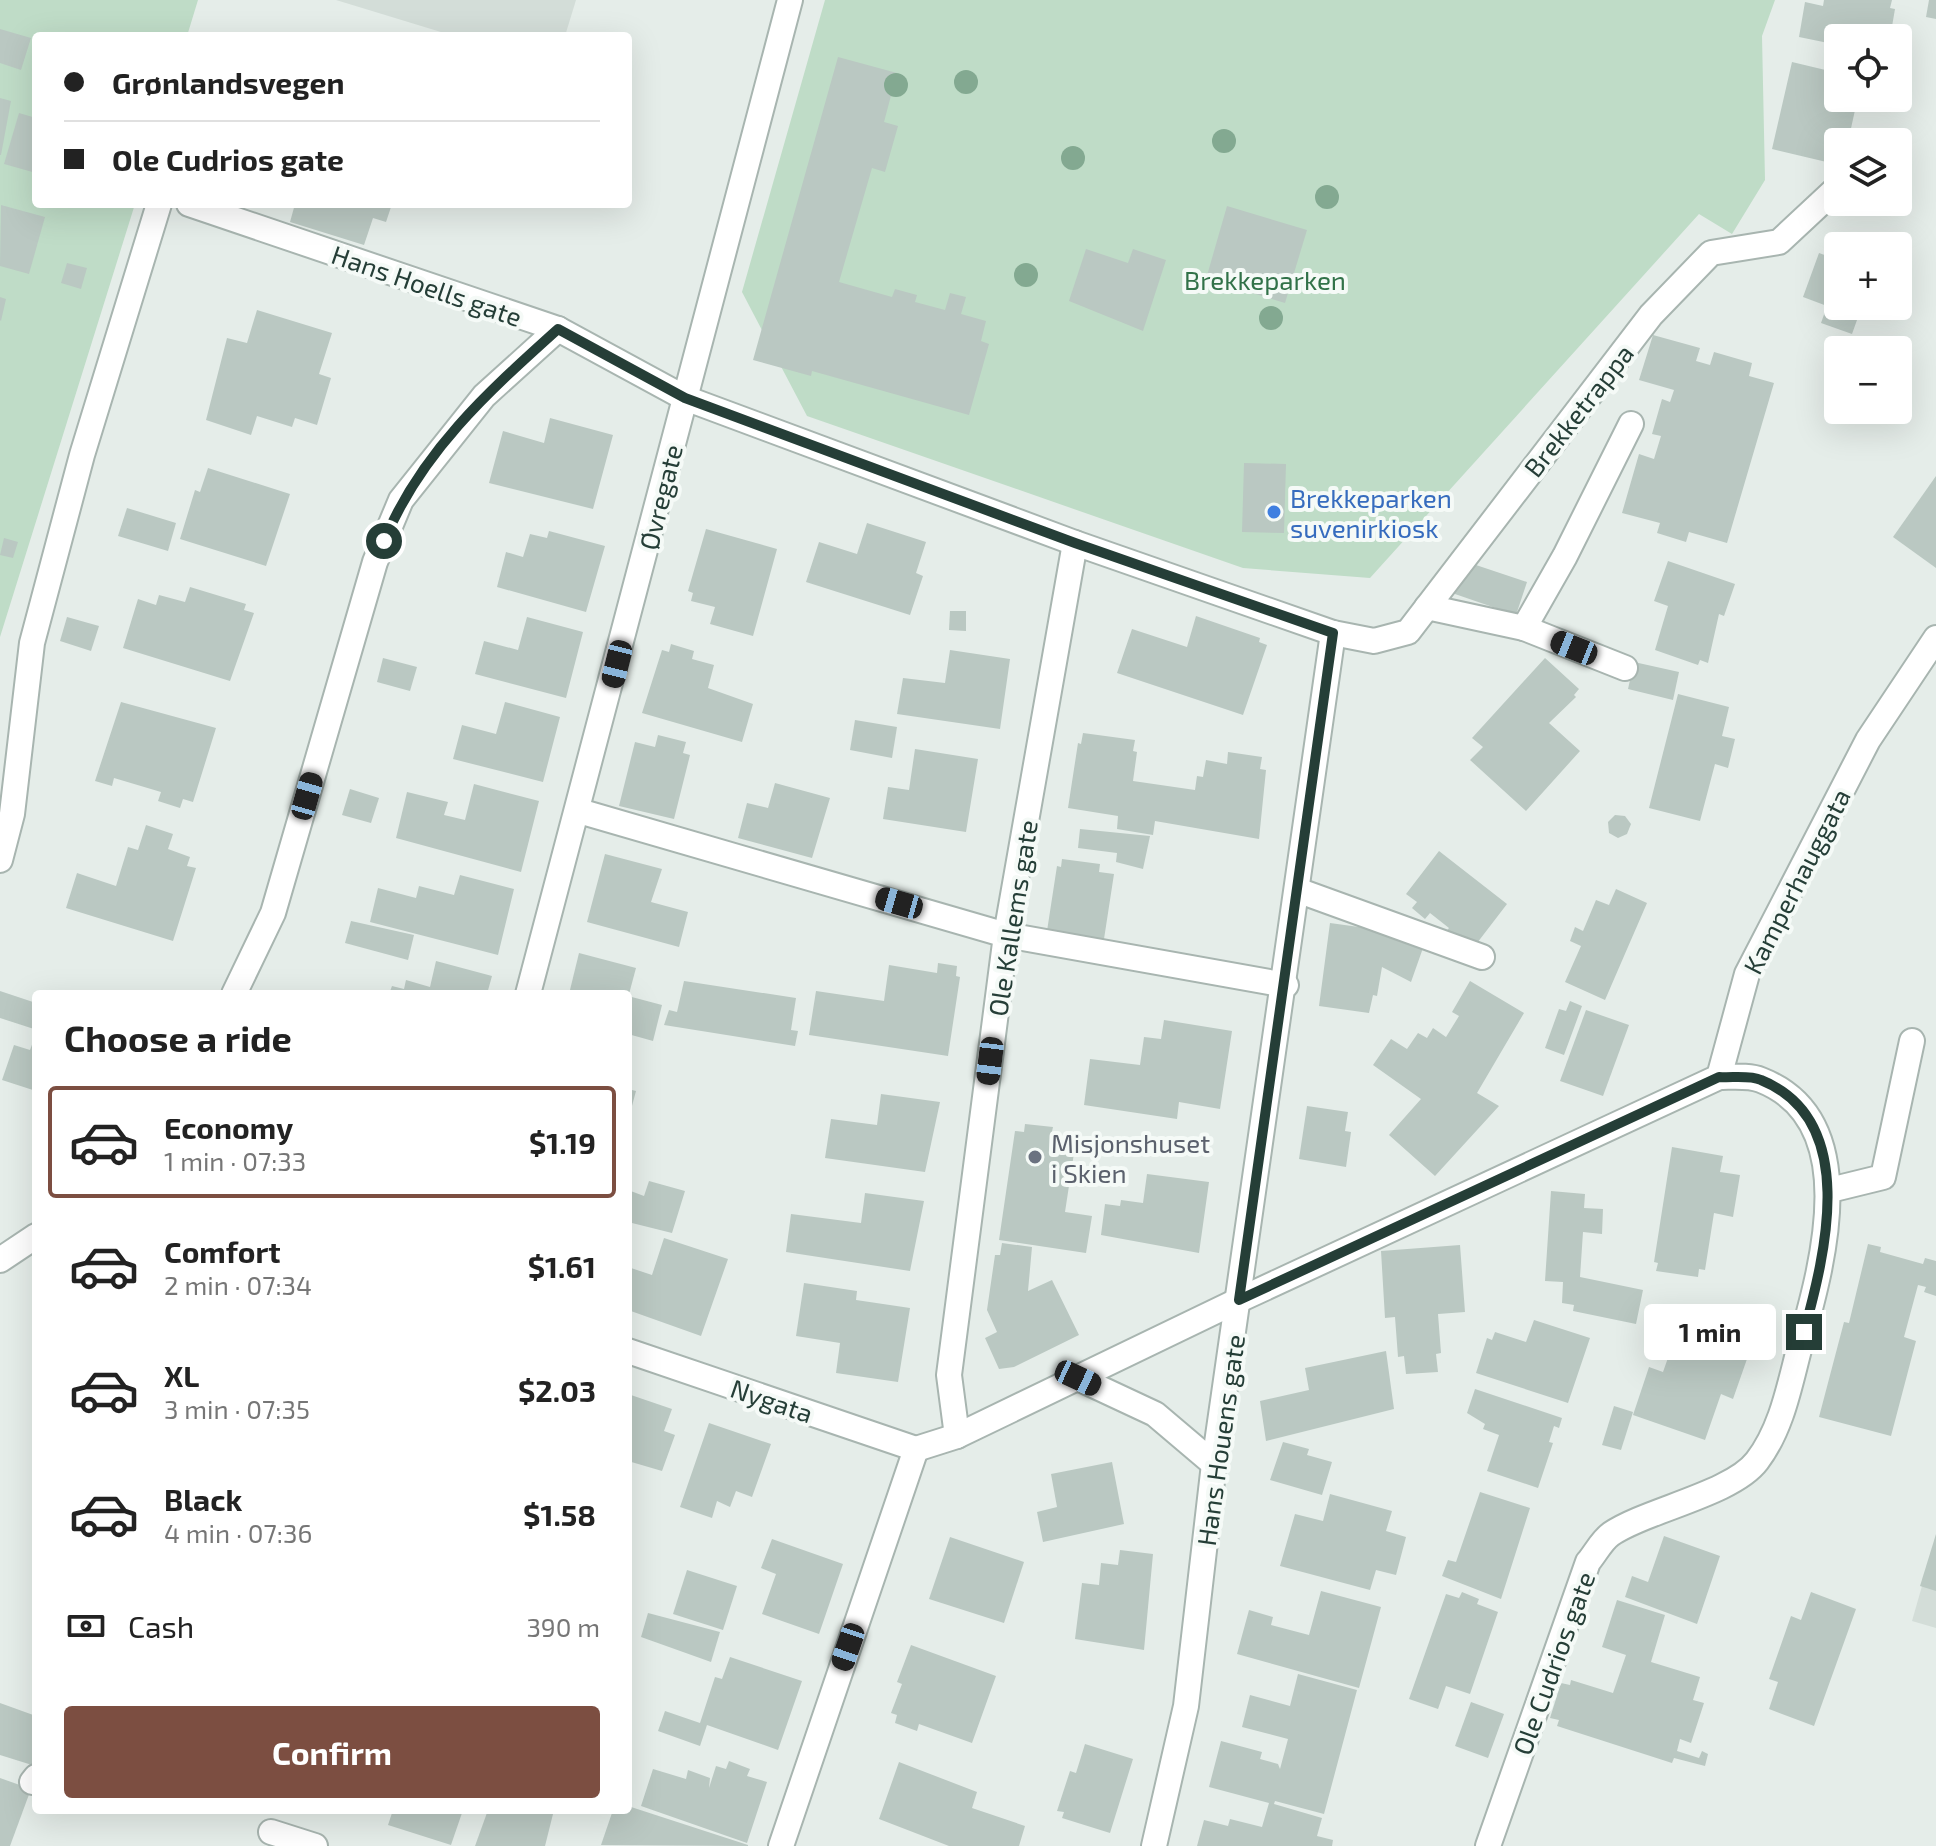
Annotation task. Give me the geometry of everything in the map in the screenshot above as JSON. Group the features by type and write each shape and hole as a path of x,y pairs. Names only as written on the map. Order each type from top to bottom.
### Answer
{"street":[{"name":"Øvregate","path":"529,990 579,811 790,0"},
{"name":"Brekketrappa","path":"1333,633 1374,641 1408,632 1651,315 1701,263 1711,253 1779,242 1824,200"},
{"path":"0,860 12,814 32,643 82,455 158,208"},
{"name":"Hans Hoells gate","path":"201,208 558,329 685,398 1075,543 1333,633"},
{"path":"236,990 273,913 375,562 401,500 484,396 558,329"},
{"path":"1524,628 1565,556 1631,424"},
{"name":"Ole Kallems gate","path":"957,1436 949,1375 1006,935 1075,543"},
{"path":"1427,607 1524,628 1625,668"},
{"name":"Hans Houens gate","path":"1154,1846 1186,1706 1214,1464 1286,985 1333,633"},
{"name":"Kamperhauggata","path":"1719,1077 1747,974 1868,740 1936,638"},
{"path":"579,811 1006,935 1286,985"},
{"path":"1297,890 1482,957"},
{"path":"1830,1190 1883,1177 1912,1041"},
{"path":"781,1846 916,1449 957,1436 1239,1300 1719,1077"},
{"name":"Ole Cudrios gate","path":"1488,1846 1588,1562 1609,1535 1720,1486 1756,1463 1780,1420 1820,1274 1830,1190 1816,1132 1793,1097 1759,1078 1719,1077"},
{"path":"0,1260 32,1239"},
{"name":"Nygata","path":"632,1352 916,1449"},
{"path":"1078,1378 1155,1414 1214,1464"},
{"path":"272,1829 315,1846"}],"shaded area":[{"path":"336,0 576,0 566,32 441,32"},
{"path":"1936,1537 1936,1628 1912,1621"}],"green space":[{"path":"0,0 198,0 188,32 32,32 32,208 134,208 0,637"},
{"name":"Brekkeparken","path":"825,0 1775,0 1762,36 1765,180 1732,234 1699,214 1370,578 1243,568 807,416 742,292"}],"building":[{"path":"1824,0 1892,0 1890,8 1895,9 1892,24 1824,24 1824,42 1799,37 1805,2 1823,6"},
{"path":"1929,0 1936,0 1936,19 1926,17"},
{"path":"0,29 31,38 21,70 0,63"},
{"path":"838,57 897,73 884,122 898,126 885,172 872,168 839,282 892,297 895,289 917,295 915,302 945,310 950,293 966,297 961,314 986,321 981,341 989,344 969,415 812,371 811,376 753,360"},
{"path":"1792,62 1824,70 1824,112 1855,112 1851,128 1824,128 1824,161 1772,149"},
{"path":"0,98 11,101 1,155 0,155"},
{"path":"19,113 32,117 32,172 4,164"},
{"path":"1,205 45,217 29,274 0,266"},
{"path":"1227,206 1307,230 1285,303 1206,279"},
{"path":"294,208 391,208 386,222 373,218 364,245 290,222"},
{"path":"1086,249 1128,263 1133,249 1166,260 1143,331 1069,301"},
{"path":"1819,253 1824,255 1824,305 1803,297"},
{"path":"67,263 87,268 81,289 61,283"},
{"path":"0,297 6,299 1,321 0,320"},
{"path":"257,310 332,333 319,374 331,378 317,425 295,418 292,427 257,416 251,435 206,420 227,338 247,343"},
{"path":"1824,314 1824,320 1857,320 1852,334 1821,323"},
{"path":"1653,335 1700,348 1696,361 1710,365 1714,352 1752,363 1749,376 1774,383 1727,543 1689,532 1686,542 1657,533 1660,523 1622,513 1639,454 1654,459 1661,436 1652,434 1662,399 1670,402 1674,390 1639,380"},
{"path":"550,418 613,435 593,509 489,483 503,431 544,443"},
{"path":"1244,463 1286,464 1284,533 1242,532"},
{"path":"208,468 290,494 266,566 180,539 195,490 200,492"},
{"path":"1936,476 1936,568 1893,537"},
{"path":"127,508 176,523 168,551 118,536"},
{"path":"867,523 926,542 916,573 923,576 910,615 806,582 819,542 857,554"},
{"path":"706,529 777,549 753,636 710,624 715,607 691,601 693,593 688,591"},
{"path":"549,531 605,546 586,612 497,587 506,552 523,557 530,534 547,538"},
{"path":"4,538 18,542 13,558 0,555"},
{"path":"1668,561 1735,584 1724,616 1719,614 1708,663 1700,660 1698,665 1655,650 1668,606 1654,601"},
{"path":"1473,564 1527,582 1516,615 1452,593"},
{"path":"190,587 246,604 244,610 254,613 230,681 123,648 138,599 156,605 159,595 185,602"},
{"path":"950,611 966,611 966,631 949,630"},
{"path":"1196,616 1260,638 1259,642 1267,645 1243,715 1117,673 1132,629 1187,647"},
{"path":"67,617 99,626 91,651 60,641"},
{"path":"527,617 583,632 566,698 475,674 484,641 518,650"},
{"path":"671,644 694,651 692,659 714,665 708,688 753,704 742,742 642,713 662,650 669,652"},
{"path":"950,650 1010,659 1000,729 897,714 903,678 945,683"},
{"path":"383,658 417,667 410,691 377,682"},
{"path":"1545,658 1579,689 1574,695 1576,697 1549,723 1580,751 1526,811 1470,760 1483,747 1472,738"},
{"path":"1634,662 1679,672 1673,700 1628,689"},
{"path":"1678,694 1729,707 1722,736 1735,739 1728,768 1715,764 1700,821 1649,808"},
{"path":"121,702 216,728 193,802 183,799 180,808 158,801 161,792 114,778 112,786 95,781"},
{"path":"505,702 560,717 543,782 453,759 462,725 496,734"},
{"path":"855,720 897,727 892,758 850,750"},
{"path":"1083,733 1135,740 1133,751 1137,752 1133,781 1195,790 1197,776 1203,777 1206,760 1227,764 1228,752 1262,757 1260,769 1266,770 1259,839 1155,821 1153,835 1117,829 1118,816 1068,808 1078,743 1081,744"},
{"path":"658,735 686,742 683,753 690,755 674,819 619,806 635,742 655,747"},
{"path":"915,749 978,759 966,832 883,819 888,787 909,790"},
{"path":"775,783 830,798 812,858 738,838 747,803 768,808"},
{"path":"474,784 539,801 521,872 396,838 407,792 448,802 444,815 465,820"},
{"path":"350,789 379,798 371,823 342,815"},
{"path":"1615,815 1625,816 1631,824 1627,834 1618,838 1609,833 1608,822"},
{"path":"146,825 173,834 168,849 190,857 187,866 196,868 173,941 66,908 77,873 116,886 128,847 138,850"},
{"path":"1080,829 1150,836 1143,869 1116,862 1117,853 1078,848"},
{"path":"1439,851 1507,904 1474,947 1444,934 1449,928 1430,913 1425,919 1412,908 1417,902 1406,894"},
{"path":"605,854 662,869 651,902 688,912 679,947 587,922"},
{"path":"1062,859 1100,864 1099,872 1114,874 1104,939 1047,931 1057,866 1061,867"},
{"path":"460,875 514,889 498,955 370,922 378,888 416,898 419,886 454,895"},
{"path":"1616,889 1647,903 1605,1000 1565,982 1581,946 1570,941 1575,927 1583,931 1596,900 1609,905"},
{"path":"351,921 414,935 408,960 345,943"},
{"path":"1330,923 1388,931 1423,948 1411,982 1382,967 1377,996 1373,995 1369,1013 1319,1006"},
{"path":"579,953 636,968 630,990 570,990"},
{"path":"436,961 492,976 488,990 390,990 392,986 404,989 406,980 430,987"},
{"path":"938,963 957,966 956,976 960,977 948,1056 809,1035 816,991 884,1001 889,965 937,973"},
{"path":"684,981 796,998 791,1030 798,1031 795,1046 664,1025 669,1010 677,1012"},
{"path":"1470,981 1524,1013 1477,1093 1499,1106 1435,1176 1389,1135 1421,1099 1373,1065 1391,1039 1407,1049 1418,1033 1427,1038 1433,1028 1446,1037 1459,1016 1452,1012"},
{"path":"0,991 32,1002 32,1028 0,1018"},
{"path":"632,997 662,1005 653,1041 632,1035"},
{"path":"1570,1001 1582,1006 1564,1055 1545,1048 1559,1009 1566,1011"},
{"path":"1586,1010 1629,1025 1603,1096 1560,1081"},
{"path":"1164,1020 1232,1031 1220,1109 1179,1102 1177,1119 1084,1105 1090,1059 1140,1065 1144,1037 1161,1039"},
{"path":"14,1045 30,1050 32,1045 32,1090 2,1080"},
{"path":"881,1094 940,1102 925,1172 825,1158 831,1119 877,1125"},
{"path":"1307,1106 1348,1112 1345,1131 1351,1132 1346,1167 1299,1159"},
{"path":"1025,1124 1053,1127 1051,1136 1076,1140 1065,1212 1092,1216 1086,1253 999,1240 1015,1131 1024,1132"},
{"path":"1672,1147 1723,1156 1720,1172 1740,1175 1733,1217 1714,1213 1705,1270 1699,1269 1698,1277 1656,1271 1658,1263 1654,1262"},
{"path":"1147,1174 1209,1182 1199,1253 1101,1235 1105,1204 1120,1206 1121,1200 1143,1203"},
{"path":"649,1181 685,1191 672,1233 632,1223 632,1192 644,1196"},
{"path":"1551,1191 1585,1194 1584,1208 1603,1209 1602,1234 1583,1232 1580,1277 1643,1290 1636,1324 1573,1311 1574,1305 1562,1303 1563,1282 1545,1281"},
{"path":"865,1193 924,1201 910,1271 786,1252 791,1214 861,1223"},
{"path":"664,1238 728,1259 701,1336 632,1311 632,1268 652,1275"},
{"path":"1002,1243 1032,1247 1028,1291 1052,1280 1079,1335 1014,1367 999,1369 985,1338 997,1332 987,1310 995,1255 1000,1255"},
{"path":"1868,1244 1881,1247 1880,1252 1923,1264 1925,1258 1936,1261 1936,1296 1924,1292 1926,1287 1918,1285 1904,1337 1916,1341 1891,1436 1819,1417 1844,1322 1849,1323"},
{"path":"1460,1245 1465,1312 1438,1314 1441,1353 1436,1354 1438,1372 1406,1374 1404,1356 1398,1357 1395,1317 1385,1318 1381,1251"},
{"path":"804,1283 857,1291 856,1300 910,1308 898,1382 836,1373 840,1343 796,1336"},
{"path":"1534,1320 1590,1338 1568,1403 1476,1373 1487,1338 1492,1340 1495,1332 1526,1342"},
{"path":"1676,1335 1747,1359 1733,1399 1721,1394 1705,1440 1633,1415 1649,1367 1663,1372"},
{"path":"1386,1351 1394,1409 1266,1441 1260,1401 1309,1390 1305,1368"},
{"path":"1475,1389 1562,1418 1559,1428 1554,1426 1549,1442 1553,1443 1538,1488 1487,1471 1499,1435 1483,1429 1485,1424 1467,1413"},
{"path":"632,1395 672,1409 664,1431 675,1435 662,1471 632,1462"},
{"path":"1614,1406 1633,1412 1621,1450 1602,1445"},
{"path":"709,1423 771,1444 752,1497 736,1491 730,1507 717,1501 712,1518 680,1507"},
{"path":"1283,1442 1309,1449 1307,1455 1332,1462 1322,1495 1270,1480"},
{"path":"1112,1462 1124,1524 1043,1542 1037,1512 1057,1507 1051,1474"},
{"path":"1480,1492 1530,1508 1501,1599 1442,1576 1448,1560 1456,1562"},
{"path":"1330,1494 1392,1511 1386,1531 1406,1537 1396,1575 1376,1570 1370,1590 1280,1566 1295,1514 1323,1521"},
{"path":"1936,1534 1936,1591 1920,1586"},
{"path":"1664,1536 1720,1556 1697,1624 1625,1597 1632,1576 1648,1582"},
{"path":"950,1537 1024,1562 1004,1623 929,1599"},
{"path":"772,1539 843,1564 819,1634 762,1614 776,1574 761,1568"},
{"path":"1120,1550 1153,1554 1144,1650 1075,1639 1082,1583 1099,1585 1101,1563 1118,1565"},
{"path":"687,1570 737,1586 723,1630 673,1614"},
{"path":"1321,1591 1381,1607 1359,1688 1237,1654 1249,1610 1273,1617 1271,1625 1309,1635"},
{"path":"1462,1592 1479,1599 1477,1604 1498,1612 1470,1694 1446,1686 1438,1709 1409,1699 1446,1594 1459,1598"},
{"path":"1811,1592 1856,1609 1814,1726 1769,1709 1778,1682 1769,1679 1791,1616 1801,1620"},
{"path":"1617,1600 1665,1615 1651,1662 1700,1677 1693,1700 1704,1703 1691,1743 1680,1739 1677,1751 1699,1758 1702,1751 1708,1754 1705,1766 1674,1758 1672,1763 1557,1726 1559,1720 1550,1718 1561,1683 1570,1685 1571,1680 1613,1693 1626,1655 1602,1647"},
{"path":"648,1613 720,1632 711,1662 641,1637"},
{"path":"911,1645 996,1676 972,1743 919,1724 917,1731 895,1723 897,1715 891,1713 902,1684 897,1682"},
{"path":"730,1657 802,1681 778,1750 707,1725 700,1746 658,1731 665,1711 700,1723 715,1677 722,1679"},
{"path":"1298,1674 1357,1690 1324,1814 1275,1801 1274,1804 1322,1818 1317,1836 1333,1840 1332,1846 1197,1846 1204,1820 1228,1826 1230,1819 1262,1827 1269,1803 1209,1787 1221,1741 1262,1752 1260,1759 1278,1764 1280,1769 1288,1739 1242,1727 1250,1695 1290,1706"},
{"path":"1471,1702 1504,1714 1488,1758 1455,1746"},
{"path":"0,1703 32,1715 32,1765 0,1755"},
{"path":"1085,1744 1133,1759 1110,1833 1062,1818 1064,1812 1057,1811 1070,1771 1076,1773"},
{"path":"729,1761 750,1769 747,1776 767,1782 747,1843 641,1806 653,1769 686,1779 688,1770 710,1778 709,1788 716,1766 726,1769"},
{"path":"899,1762 977,1792 972,1808 1025,1826 1019,1846 949,1846 879,1819"},
{"path":"0,1778 31,1789 10,1846 0,1846"},
{"path":"632,1807 748,1846 601,1845 612,1814 632,1814"},
{"path":"392,1814 462,1814 451,1845 388,1825"},
{"path":"487,1814 553,1814 545,1846 475,1846"}],"place":[{"name":"Brekkeparken suvenirkiosk","path":"1274,512"},
{"name":"Misjonshuset i Skien","path":"1035,1157"}],"route":[{"path":"384,541 401,500 443,444 484,396 558,329 685,398 1075,543 1333,633 1286,985 1239,1300 1719,1077 1759,1078 1793,1097 1816,1132 1830,1190 1820,1274 1804,1332"}]}
